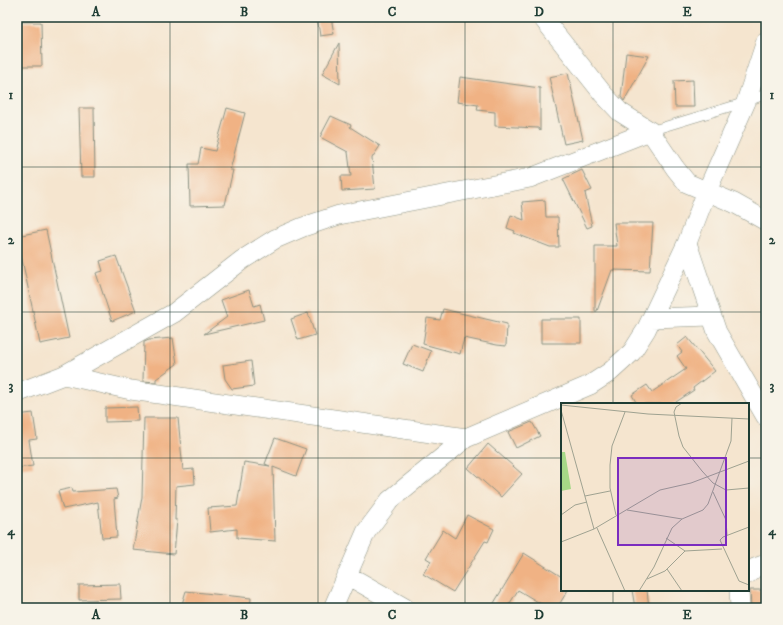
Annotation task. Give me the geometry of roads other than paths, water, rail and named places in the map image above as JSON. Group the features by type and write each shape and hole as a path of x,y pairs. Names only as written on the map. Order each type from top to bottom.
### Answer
{"street":[{"path":"542,17 604,95 620,112 650,131 675,168 688,183 734,203 766,221"},
{"path":"334,608 366,532 390,500 466,438 590,385 604,376 632,352 652,318 688,243 707,191 746,102 766,41"},
{"path":"17,393 64,375 174,313 242,260 276,239 303,227 339,215 530,178 650,131"},
{"path":"688,243 717,332 766,417"},
{"path":"652,318 711,316"},
{"path":"64,375 131,390 466,438"},
{"path":"749,573 755,568 766,564"},
{"path":"347,575 405,608"},
{"path":"739,591 740,608"}],"lane":[{"path":"650,131 746,102 766,94"}]}
